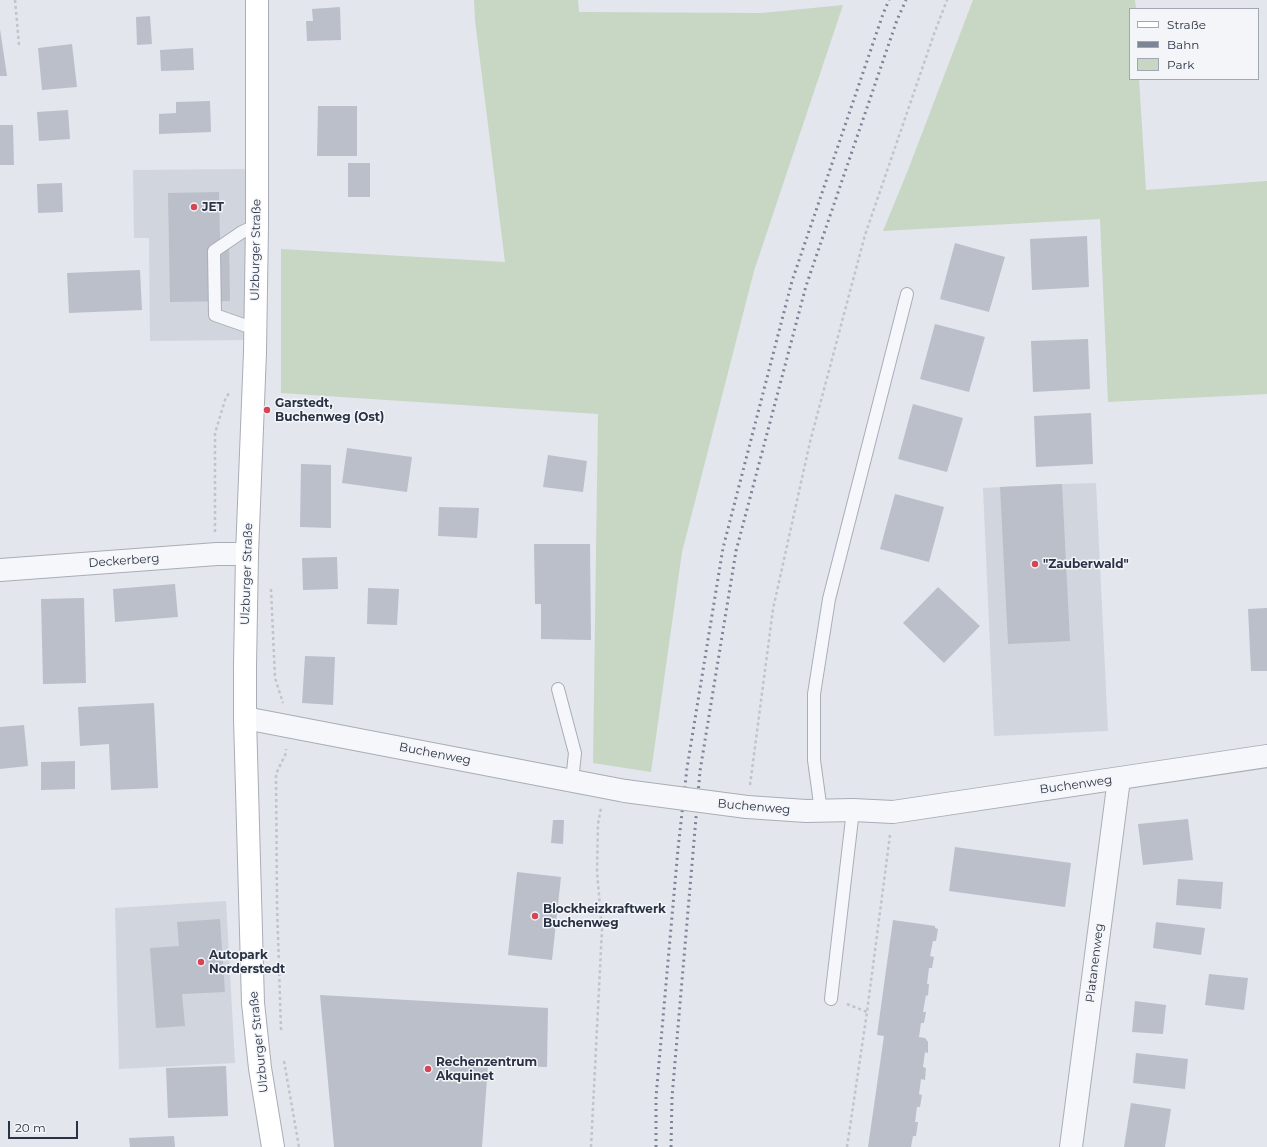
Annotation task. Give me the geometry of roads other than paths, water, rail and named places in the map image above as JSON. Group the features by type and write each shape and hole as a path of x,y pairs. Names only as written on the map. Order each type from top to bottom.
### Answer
{"main road":[{"name":"Ulzburger Straße","path":"256,0 255,329 247,554 245,666 253,1003 260,1068 273,1147"}],"street":[{"name":"Deckerberg","path":"0,570 210,555 247,554"},
{"name":"Buchenweg","path":"246,718 625,791 747,808 821,811 853,810 893,812 1267,756"},
{"name":"Platanenweg","path":"1071,1147 1118,779"}],"lane":[{"path":"255,329 215,315 214,251 242,232 256,225"},
{"path":"821,811 814,760 814,694 828,607 907,294"},
{"path":"558,689 575,753 572,781"},
{"path":"831,998 853,810"}],"railway":[{"path":"656,1147 656,1097 678,849 687,768 723,548 792,281 889,0"},
{"path":"671,1147 672,1097 700,771 736,551 806,286 897,20 906,0"}],"place":[{"name":"JET","path":"194,207"},
{"name":"Garstedt, Buchenweg (Ost)","path":"267,410"},
{"name":"\"Zauberwald\"","path":"1035,564"},
{"name":"Blockheizkraftwerk Buchenweg","path":"535,916"},
{"name":"Autopark Norderstedt","path":"201,962"},
{"name":"Rechenzentrum Akquinet","path":"428,1069"}]}
